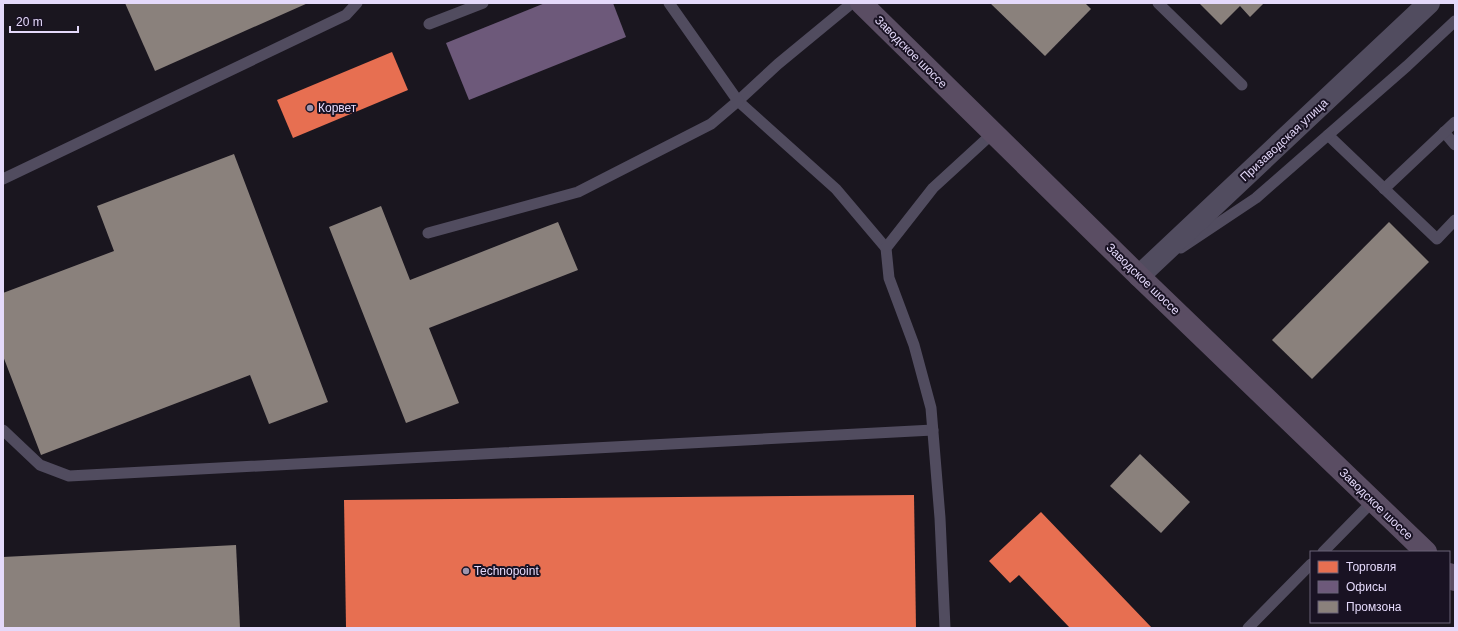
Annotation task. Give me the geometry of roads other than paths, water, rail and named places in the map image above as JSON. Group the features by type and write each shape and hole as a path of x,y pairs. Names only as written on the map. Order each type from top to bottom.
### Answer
{"main road":[{"name":"Заводское шоссе","path":"862,3 1139,276 1425,551"}],"street":[{"name":"Призаводская улица","path":"1139,276 1429,3"}],"lane":[{"path":"3,179 346,14 357,3"},
{"path":"429,24 483,3"},
{"path":"669,3 738,101 836,189 886,248 889,278 914,346 931,408 940,518 945,628"},
{"path":"428,233 578,192 711,124 778,64 852,3"},
{"path":"1158,3 1242,85"},
{"path":"1139,276 1256,198 1407,66 1455,21"},
{"path":"1384,188 1455,122"},
{"path":"1444,132 1455,145"},
{"path":"886,248 933,188 993,133"},
{"path":"1328,135 1437,239 1455,220"},
{"path":"3,430 40,465 69,476 933,430"},
{"path":"1323,551 1373,500"},
{"path":"1248,628 1310,565"}],"place":[{"name":"Корвет","path":"310,108"},
{"name":"Technopoint","path":"466,571"}]}
